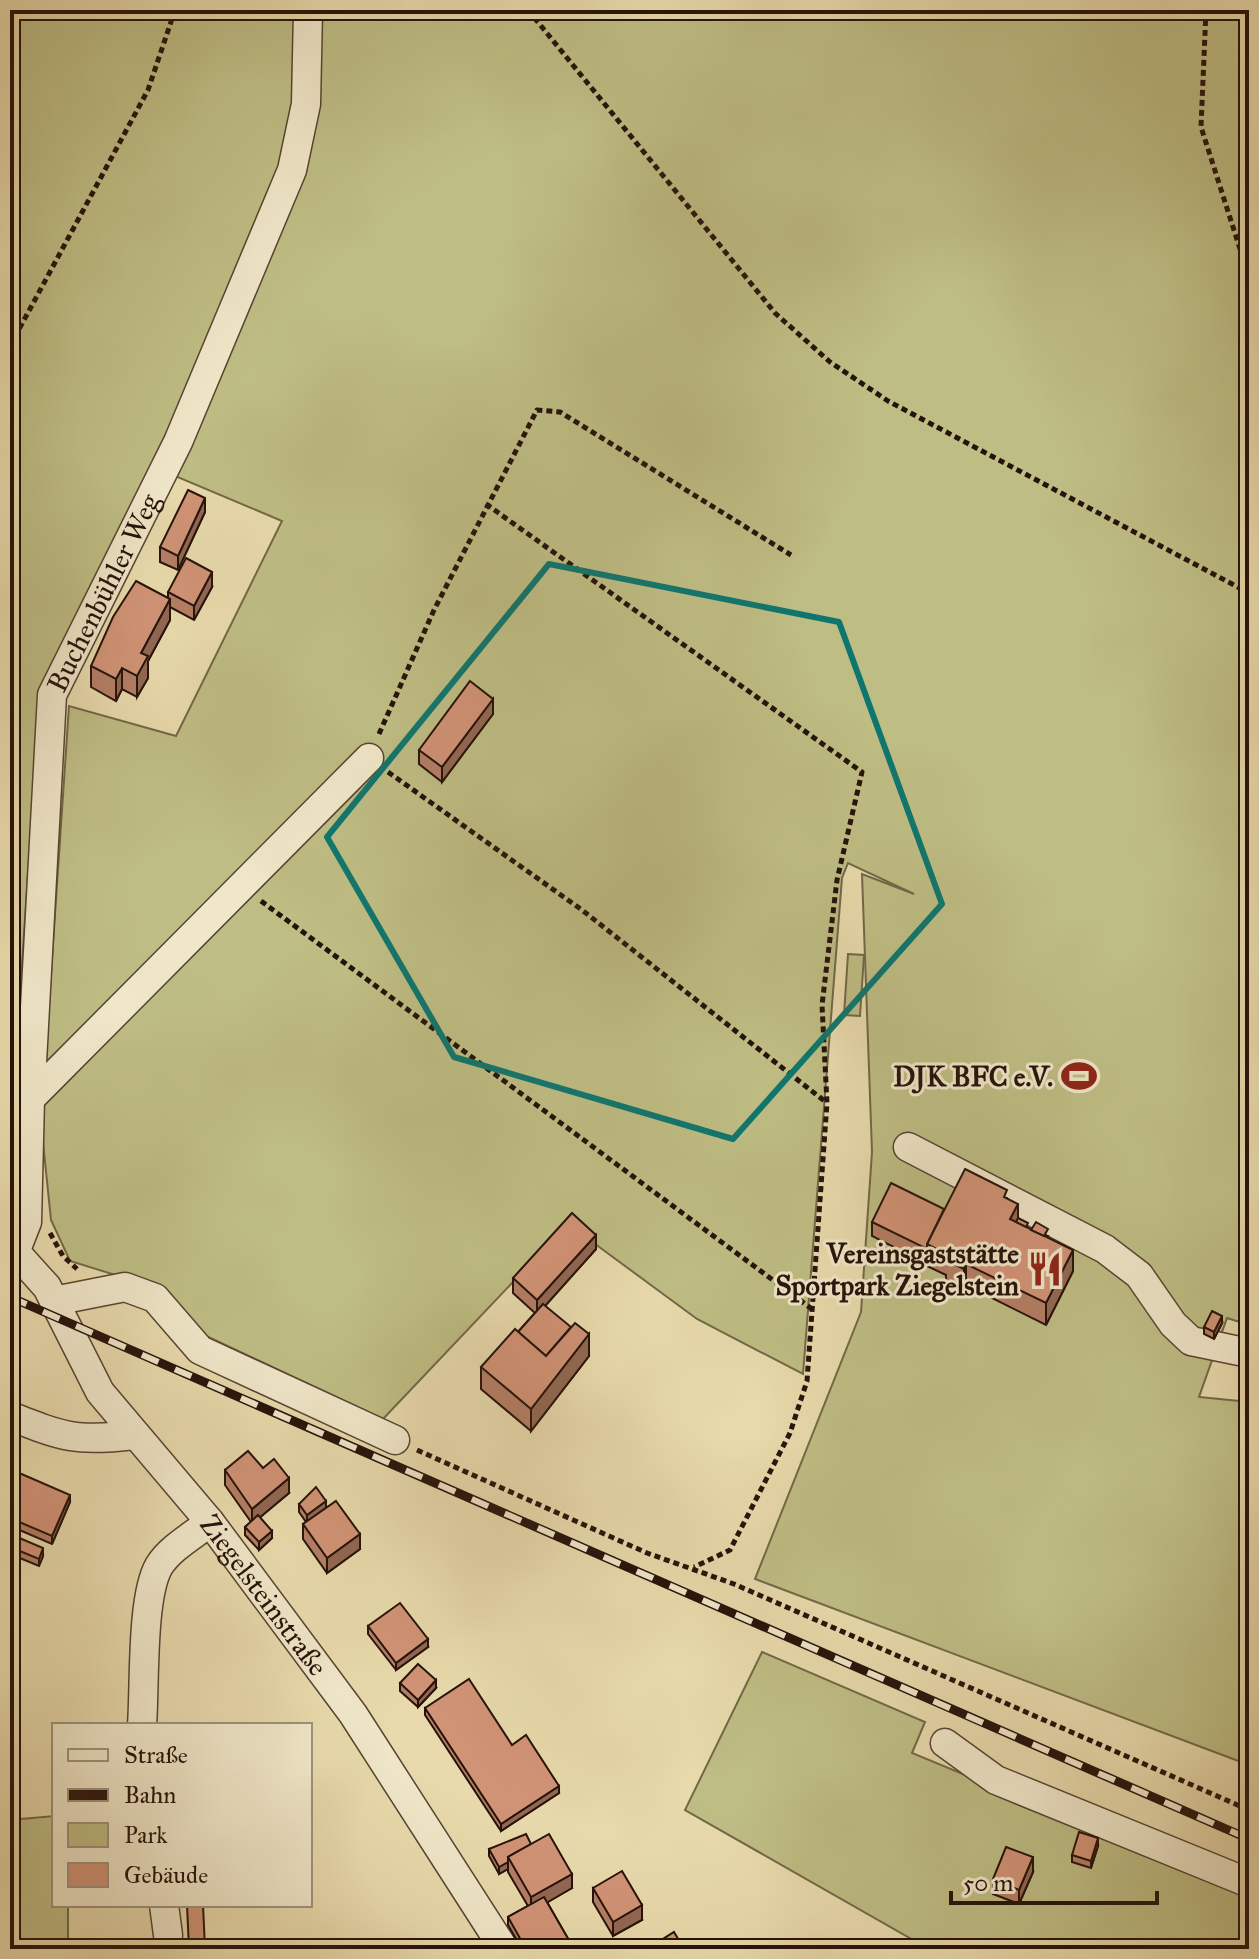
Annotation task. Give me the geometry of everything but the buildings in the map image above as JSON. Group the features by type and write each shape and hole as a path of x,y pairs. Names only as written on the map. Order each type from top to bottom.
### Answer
{"street":[{"name":"Buchenbühler Weg","path":"13,1248 27,1222 30,1099 52,695 178,442 292,170 306,104 308,10"},
{"path":"30,1099 369,758"},
{"path":"908,1147 1105,1249 1139,1275 1173,1324 1191,1341 1249,1353"},
{"name":"Ziegelsteinstraße","path":"13,1248 40,1276 90,1375 134,1435 210,1522 353,1714 504,1949"},
{"path":"54,1301 125,1287 155,1298 200,1350 395,1440"},
{"path":"10,1416 61,1436 89,1440 134,1435"},
{"path":"142,1723 149,1602 154,1578 170,1555 210,1522"},
{"path":"945,1743 996,1780 1249,1883"},
{"path":"164,1907 168,1935"}],"path":[{"path":"10,346 148,90 175,10"},
{"path":"528,10 775,313 830,362 888,401 1249,593"},
{"path":"1206,10 1201,127 1249,277"},
{"path":"791,555 560,412 537,410 434,610 369,758 582,910 827,1103"},
{"path":"486,504 862,772 837,880 822,1005 827,1103 820,1236 807,1381 790,1433 730,1550 694,1567"},
{"path":"241,887 813,1310"},
{"path":"27,1222 49,1231 63,1256 101,1292"},
{"path":"395,1440 647,1553 694,1567 1249,1810"}],"highlighted area":[{"path":"549,564 839,622 942,904 733,1139 454,1057 327,837"}],"green space":[{"path":"10,10 1249,10 1249,1325 1227,1318 1199,1397 1249,1402 1249,1765 755,1579 861,1312 872,1152 862,874 914,894 848,863 842,878 803,1374 697,1319 568,1224 383,1419 185,1326 148,1285 70,1261 51,1220 41,1123 69,706 176,736 282,521 154,467 40,695 10,1143"},
{"path":"848,954 864,955 860,1016 844,1015"},
{"path":"762,1652 925,1722 912,1753 1249,1892 1249,1949 929,1949 685,1810"},
{"path":"52,1816 52,1907 68,1907 68,1949 10,1949 10,1820"}],"railway":[{"path":"10,1297 1249,1839"}],"place":[{"name":"DJK BFC e.V.","path":"1079,1076"},
{"name":"Vereinsgaststätte Sportpark Ziegelstein","path":"1045,1269"}]}
